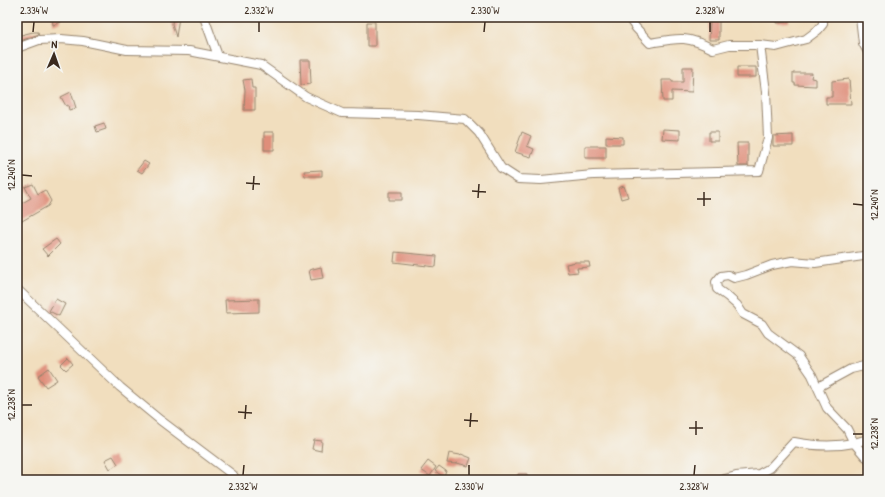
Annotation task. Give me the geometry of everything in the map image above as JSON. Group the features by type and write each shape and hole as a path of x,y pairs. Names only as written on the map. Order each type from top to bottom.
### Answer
{"street":[{"path":"204,17 218,56"},
{"path":"628,17 650,43 682,38 700,42 713,49 729,45 760,45 776,47 806,39 823,24 823,17"},
{"path":"860,17 863,43 868,52"},
{"path":"17,48 39,40 61,39 83,41 127,50 189,51 261,65 306,97 342,113 418,115 465,120 479,133 501,168 518,179 541,180 593,175 759,171 768,138 766,92 760,45"},
{"path":"868,254 815,263 792,261 734,278 728,275 721,276 716,282 717,289 737,305 743,314 762,324 768,333 799,356 818,387 827,408 847,429 854,443 868,458"},
{"path":"17,289 120,387 160,420 232,475 236,480"},
{"path":"818,387 851,369 868,366"},
{"path":"721,480 736,476 759,474 770,468 794,442 816,446 842,445 868,439"}],"building":[{"path":"52,17 60,17 61,22 53,25"},
{"path":"173,17 179,17 176,37 172,24"},
{"path":"710,17 719,17 719,40 709,40"},
{"path":"777,17 789,17 789,22 777,23"},
{"path":"367,22 375,22 375,46 367,46"},
{"path":"38,32 39,34 18,42 17,36"},
{"path":"300,60 310,60 311,84 301,85"},
{"path":"683,67 693,67 692,92 672,91 672,101 663,101 662,80 683,82"},
{"path":"737,67 756,67 756,77 737,77"},
{"path":"793,73 812,73 811,78 816,79 816,86 795,85 795,83 793,83"},
{"path":"251,79 252,88 255,88 255,110 244,110 245,90 243,80"},
{"path":"849,79 851,104 826,104 826,97 832,97 832,81"},
{"path":"71,92 76,108 69,110 68,105 66,106 61,97"},
{"path":"104,123 106,129 97,132 95,126"},
{"path":"663,129 680,130 680,140 662,139"},
{"path":"264,132 274,132 274,150 264,150"},
{"path":"522,132 531,136 527,146 534,149 531,157 515,152"},
{"path":"709,132 718,132 718,141 709,141"},
{"path":"793,135 793,146 773,146 773,136"},
{"path":"606,136 623,137 623,144 606,144"},
{"path":"737,143 748,143 748,166 738,166"},
{"path":"585,146 606,146 606,158 585,158"},
{"path":"144,161 149,164 142,173 137,170"},
{"path":"322,170 322,176 305,176 304,171"},
{"path":"33,184 38,194 45,190 51,201 48,206 22,221 17,212 17,206 31,198 25,187"},
{"path":"624,186 628,197 621,199 618,188"},
{"path":"389,192 402,192 402,200 389,200"},
{"path":"56,239 60,244 48,256 42,249"},
{"path":"395,252 437,256 436,267 394,262"},
{"path":"589,262 590,267 577,268 578,272 568,273 566,264"},
{"path":"321,267 323,278 311,280 309,270"},
{"path":"56,299 65,304 59,316 49,311"},
{"path":"259,299 259,312 226,313 225,300"},
{"path":"68,358 73,364 66,370 61,365"},
{"path":"49,368 57,380 46,387 38,376"},
{"path":"314,440 322,441 321,451 312,449"},
{"path":"449,453 461,454 471,458 468,466 457,463 447,463"},
{"path":"113,456 118,464 110,469 105,460"},
{"path":"428,461 436,467 430,476 421,470"},
{"path":"439,466 446,471 444,477 435,471"},
{"path":"518,474 527,474 527,480 518,480"}]}
